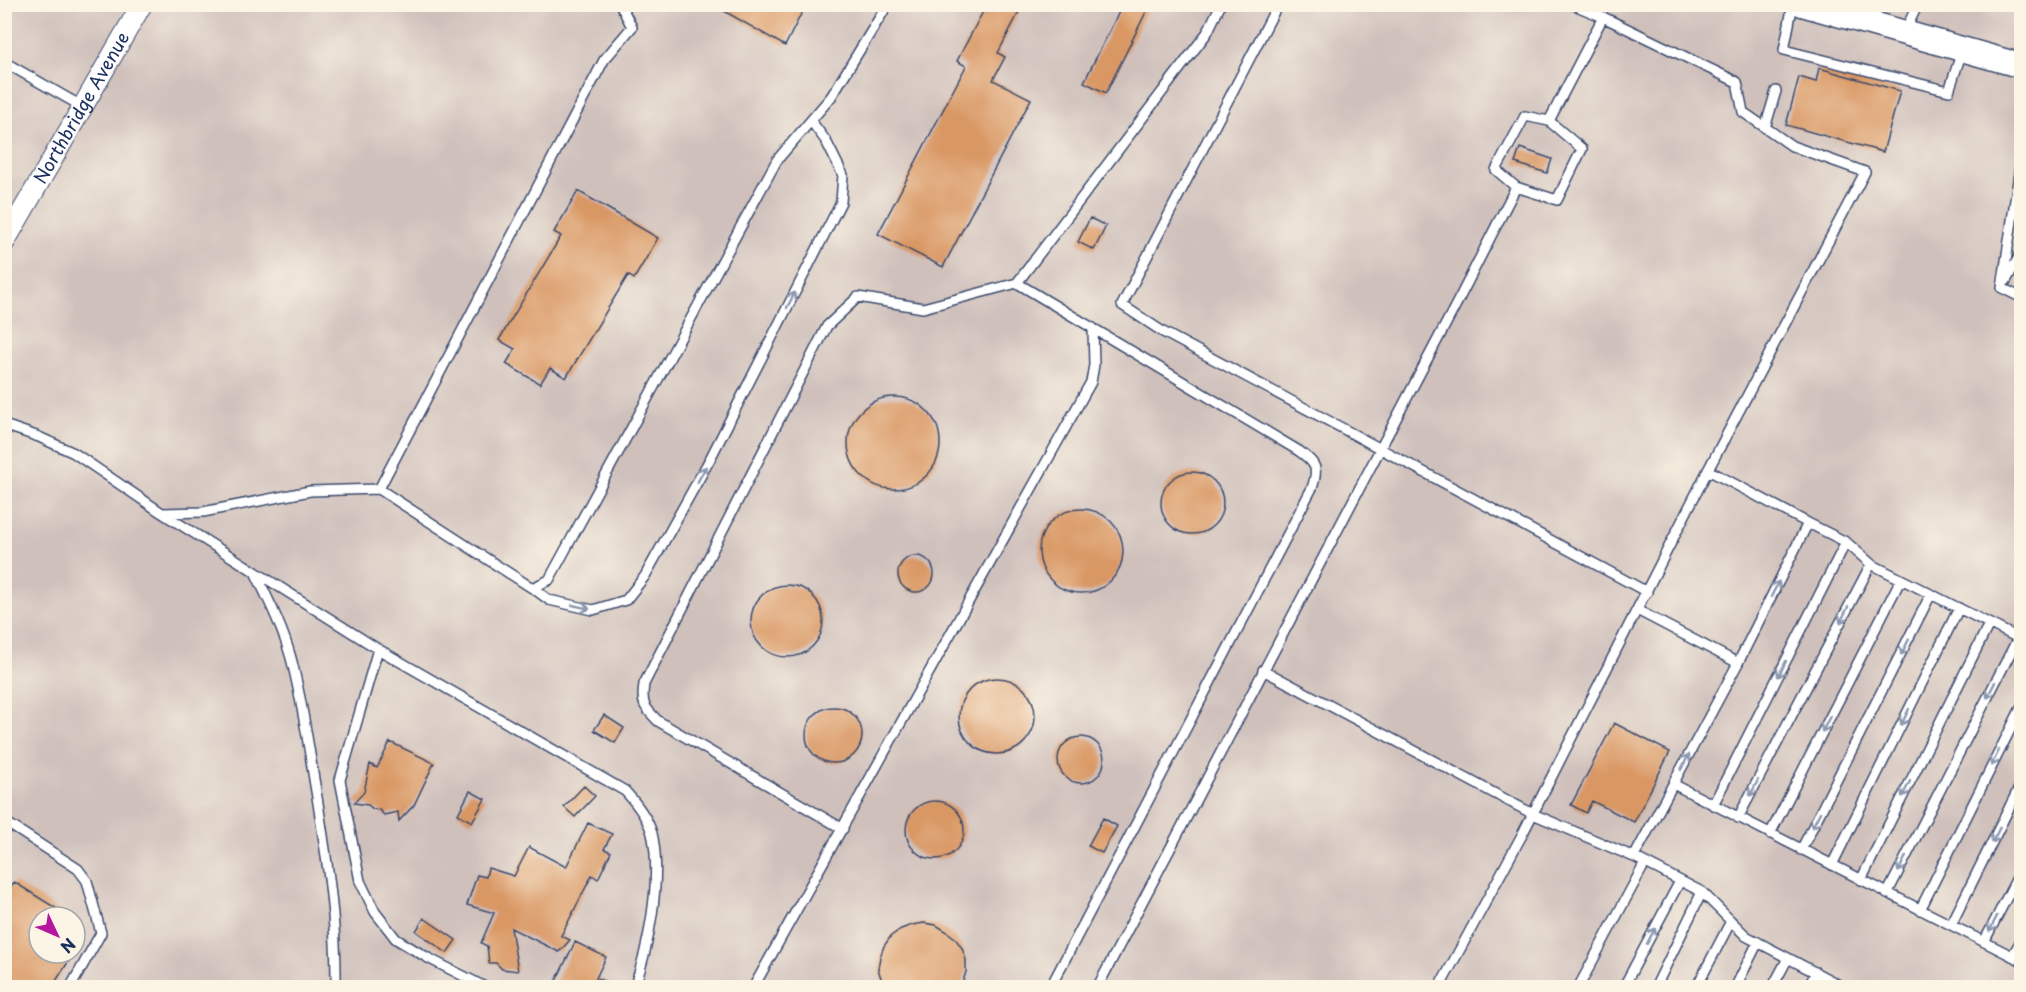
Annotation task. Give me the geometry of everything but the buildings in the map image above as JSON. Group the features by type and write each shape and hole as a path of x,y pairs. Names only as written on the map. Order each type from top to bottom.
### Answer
{"street":[{"name":"Northbridge Avenue","path":"5,240 142,4"},
{"path":"1802,4 2022,66"}],"lane":[{"path":"379,489 604,60 632,27 620,4"},
{"path":"528,585 532,588 549,580 777,160 831,97 888,4"},
{"path":"843,829 658,721 645,709 642,699 644,684 827,326 858,297 923,308 1017,283 1207,33 1221,4"},
{"path":"1278,4 1122,305 1163,332 1647,592"},
{"path":"1439,987 1533,814 1708,470 1865,172 1792,146 1765,128 1743,112 1737,82 1572,4"},
{"path":"1793,4 1784,50 1949,91 1962,50"},
{"path":"1904,33 1918,4"},
{"path":"1548,122 1603,17"},
{"path":"4,62 84,106"},
{"path":"1765,128 1776,91"},
{"path":"1525,116 1548,122 1582,149 1557,200 1516,187 1496,170 1525,116"},
{"path":"162,513 203,512 310,492 379,489 549,600 593,610 626,600 645,576 710,459 841,202 843,175 826,141 811,121"},
{"path":"2002,288 2022,153"},
{"path":"2015,197 2022,186"},
{"path":"1096,987 1516,187"},
{"path":"2002,288 2022,251"},
{"path":"1017,283 1299,451 1315,465 1316,475 1301,509 1050,987"},
{"path":"2002,288 2022,298"},
{"path":"753,987 1091,382 1094,365 1093,328"},
{"path":"4,425 39,437 74,453 256,574 378,649 625,791 639,806 653,836 656,866 651,922 634,987"},
{"path":"1708,470 1846,542 1871,564 2020,639 1887,894"},
{"path":"1634,857 1738,663 1808,523"},
{"path":"1713,805 1846,542"},
{"path":"1738,818 1871,564"},
{"path":"256,574 291,656 301,705 327,859 334,923 336,987"},
{"path":"1770,834 1901,579"},
{"path":"1801,850 1931,594"},
{"path":"1832,865 1959,608"},
{"path":"1637,610 1738,663"},
{"path":"1860,880 1989,624"},
{"path":"378,649 340,780 360,881 375,912 396,939 428,958 487,987"},
{"path":"1263,670 1533,814 1634,857 1702,892 1746,936 1845,987"},
{"path":"1920,910 2022,706"},
{"path":"1951,925 2022,782"},
{"path":"1673,784 2017,958 2022,939"},
{"path":"4,821 78,868 87,881 101,933 70,987"},
{"path":"1578,987 1645,863"},
{"path":"1984,942 2022,868"},
{"path":"1623,987 1680,881"},
{"path":"1655,987 1702,892"},
{"path":"1696,987 1731,921"},
{"path":"1735,987 1758,942"},
{"path":"1772,987 1788,958"},
{"path":"1808,987 1815,972"}],"shaded area":[{"path":"5,5 2021,5 2021,987 5,988"}]}
